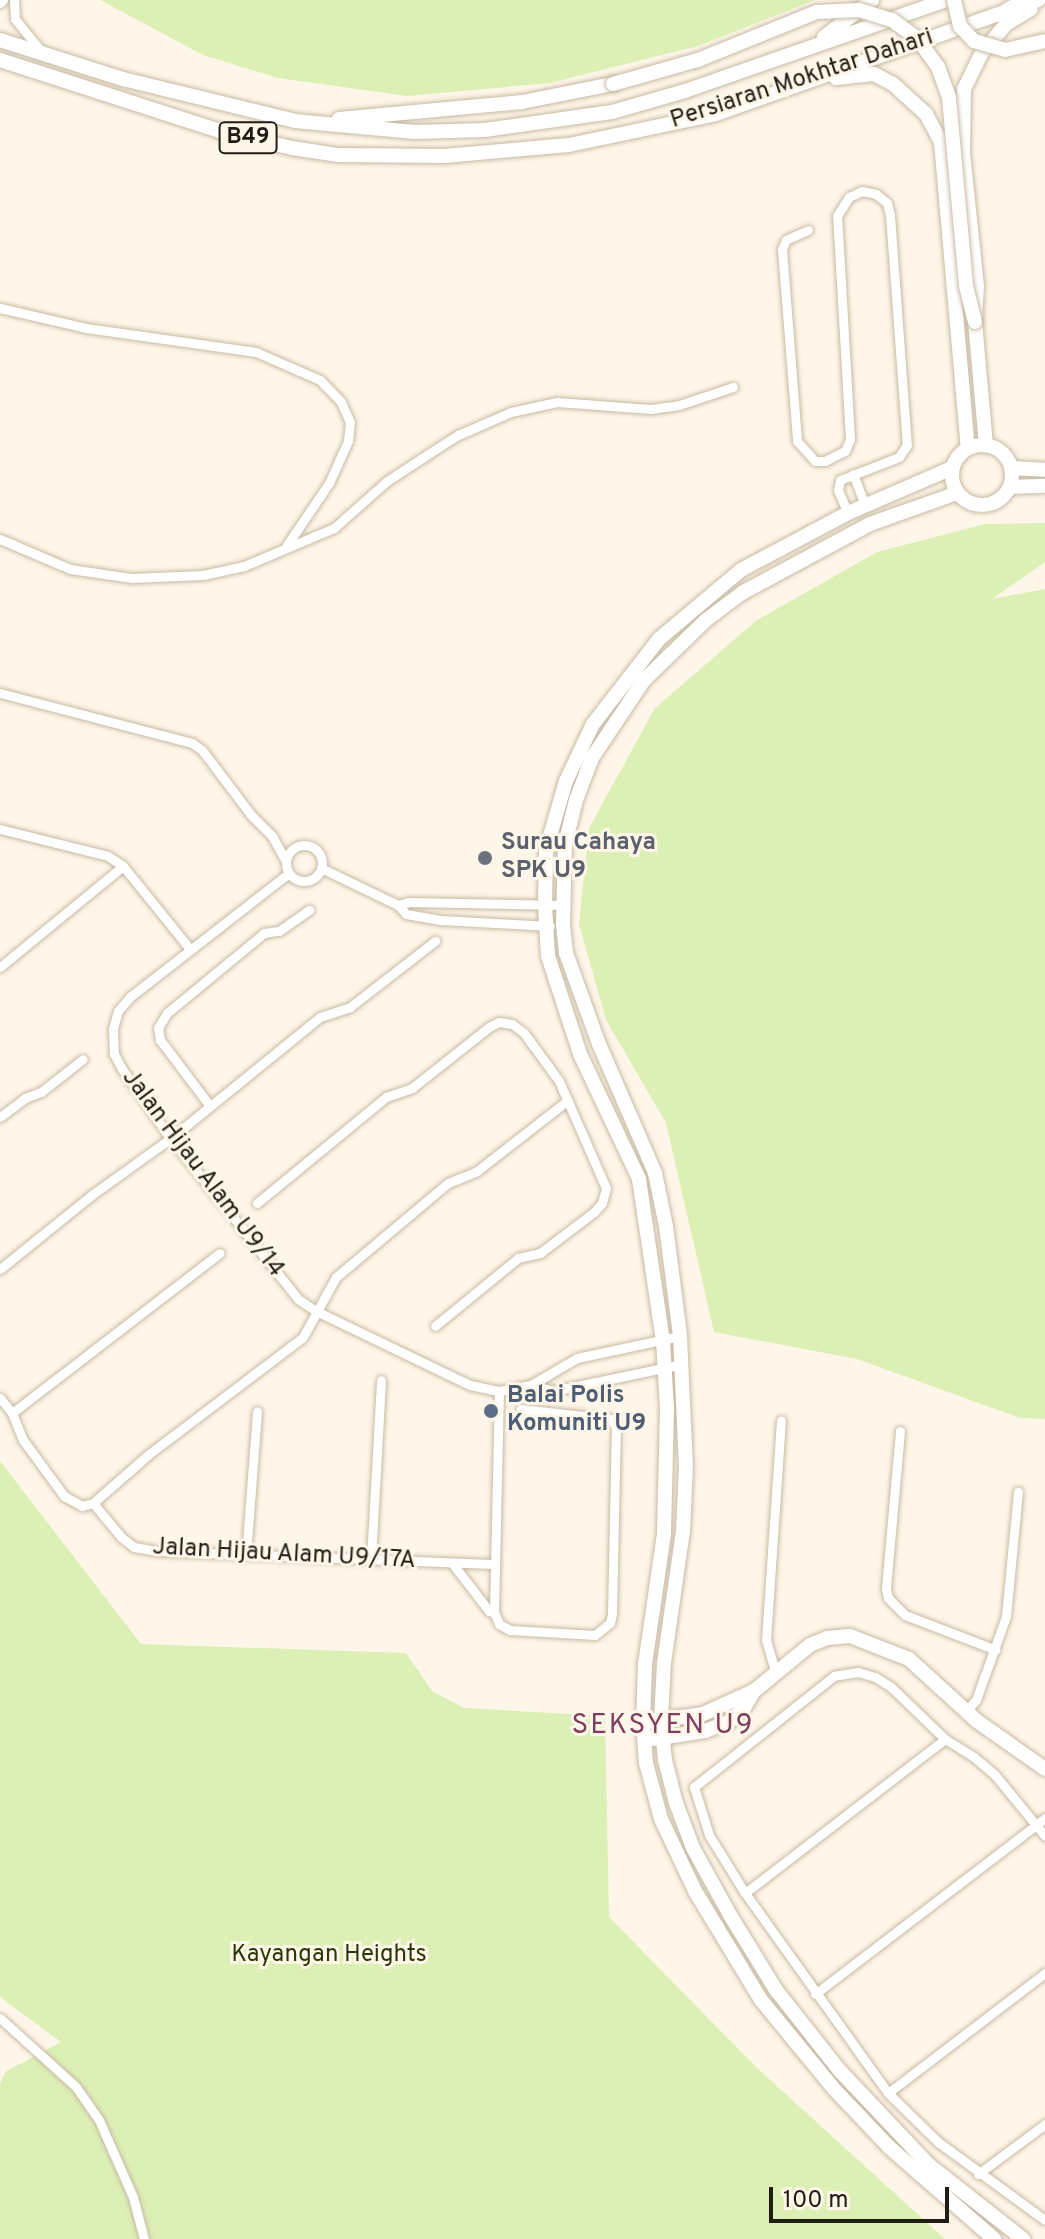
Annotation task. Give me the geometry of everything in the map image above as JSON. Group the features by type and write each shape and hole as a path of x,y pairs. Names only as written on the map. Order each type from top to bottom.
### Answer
{"highway":[{"path":"1007,11 1027,0"}],"street":[{"path":"14,0 15,19 44,53"},
{"name":"B49","path":"796,53 842,26 872,0"},
{"name":"Persiaran Mokhtar Dahari","path":"0,40 210,102 295,121 414,132 485,130 612,112 947,0"},
{"path":"954,0 960,26 974,41 1005,50 1045,41"},
{"name":"Persiaran Mokhtar Dahari","path":"0,60 220,131 292,148 352,155 445,156 569,145 716,114 1038,0"},
{"path":"986,445 975,322 977,286 962,137 964,89 981,54 1006,24 1045,0"},
{"path":"295,121 404,116 522,102 613,84 698,60 817,12 859,10 892,20 917,38 938,67 949,98 966,286 975,322"},
{"path":"812,81 874,74 915,101 941,142 968,448"},
{"path":"808,230 786,240 782,249 797,441 815,461 825,461 845,451 850,439 837,216 849,197 862,191 876,194 887,203 907,445 899,457 840,480 837,487 848,513"},
{"path":"0,308 86,328 256,352 320,380 350,422 348,441 329,483 287,545"},
{"path":"0,539 70,569 132,578 203,575 244,566 287,545 311,540 334,528 387,481 458,435 523,408 557,402 651,409 679,405 733,387"},
{"path":"952,468 957,493 969,503 985,505 1000,500 1010,487 1011,468 1005,455 986,445 968,448 952,468 848,513 741,570 659,639 593,724 555,813 546,850 545,905 548,956 580,1054 639,1179 663,1341 664,1534 645,1664 643,1723 646,1763 661,1819 695,1891 761,2000 834,2089 889,2147 994,2239"},
{"path":"1011,468 1045,470"},
{"path":"853,474 865,505"},
{"path":"1010,487 1045,486"},
{"path":"957,493 870,524 796,561 706,620 644,680 592,758 576,800 565,844 563,925 566,953 599,1044 655,1173 666,1226 680,1336 686,1466 683,1531 661,1720 665,1760 693,1848 776,1990 840,2071 929,2165 1023,2239"},
{"path":"0,693 192,743 202,750 272,836 289,873 305,881 316,876 321,868 319,853 272,836"},
{"path":"0,829 108,856 123,866 190,949"},
{"path":"286,861 291,850 303,845"},
{"path":"0,967 123,866"},
{"path":"321,868 398,905 406,914 546,927 563,925"},
{"name":"Jalan Hijau Alam U9/14","path":"289,873 130,997 118,1011 113,1029 114,1054 171,1138 298,1299 316,1311 470,1385 499,1391 531,1385"},
{"path":"398,905 409,902 563,905"},
{"path":"210,1106 160,1040 158,1028 167,1013 264,933 279,931 309,910"},
{"path":"0,1269 93,1194 171,1138 320,1017 350,1007 435,941"},
{"path":"257,1203 386,1097 412,1088 499,1022 512,1024 524,1033 559,1081 606,1188 602,1203 540,1253 518,1258 435,1326"},
{"path":"0,1117 25,1098 41,1092 83,1059"},
{"path":"0,1398 12,1413 23,1440 64,1496 82,1506 93,1503 149,1454 303,1337 336,1277 369,1249 448,1183 477,1171 568,1100"},
{"path":"12,1413 220,1253"},
{"path":"531,1385 577,1358 680,1336"},
{"path":"531,1385 553,1391 682,1364"},
{"path":"371,1560 381,1380"},
{"path":"499,1391 494,1612 499,1624 510,1630 595,1635 610,1623 612,1614 614,1421 521,1409"},
{"path":"246,1555 257,1411"},
{"path":"775,1671 766,1640 781,1421"},
{"path":"900,1431 886,1589 888,1598 905,1615 996,1650"},
{"path":"967,1710 976,1700 1006,1616 1018,1492"},
{"name":"Jalan Hijau Alam U9/17A","path":"93,1503 121,1537 134,1547 246,1555 494,1564"},
{"path":"452,1563 489,1611 494,1612"},
{"path":"644,1740 690,1733 729,1722 775,1671 810,1645 827,1638 850,1636 878,1644 909,1659 1005,1742 1045,1769"},
{"path":"1045,1836 994,1774 945,1739 891,1687 875,1677 858,1672 834,1676 696,1782 694,1793 703,1821 745,1893 888,2093 978,2174 1045,2220"},
{"path":"663,1688 686,1717"},
{"path":"643,1723 703,1714 754,1691"},
{"path":"665,1760 690,1733"},
{"path":"745,1893 945,1739"},
{"path":"815,1994 1045,1818"},
{"path":"888,2093 1045,1973"},
{"path":"0,2018 76,2087 99,2120 133,2197 144,2239"},
{"path":"978,2174 1045,2124"}],"green space":[{"path":"100,0 815,0 698,46 550,83 407,96 278,78 203,55"},
{"path":"1045,523 1045,562 992,599 1045,589 1045,1419 1020,1418 857,1359 714,1332 666,1123 606,1020 579,924 589,828 655,708 757,620 877,552 985,524"},
{"name":"Kayangan Heights","path":"0,1461 141,1644 406,1653 432,1691 464,1708 605,1716 609,1917 756,2067 945,2239 0,2239 0,2084 5,2072 61,2042 0,1997"}],"place":[{"name":"Surau Cahaya SPK U9","path":"485,858"},
{"name":"Balai Polis Komuniti U9","path":"491,1411"}],"district":[{"name":"SEKSYEN U9","path":"663,1726"}]}
